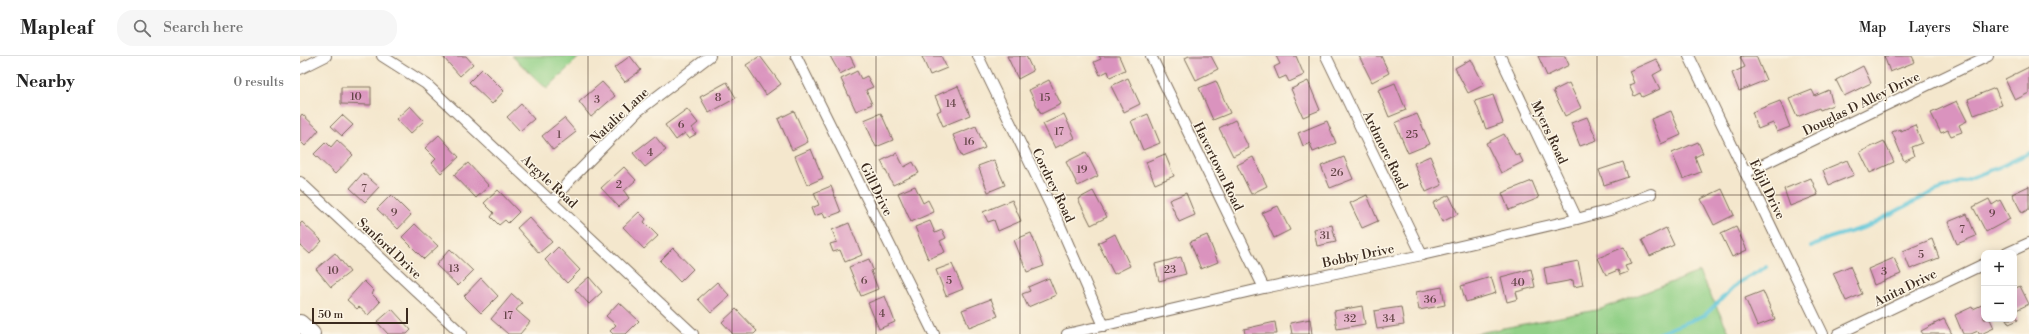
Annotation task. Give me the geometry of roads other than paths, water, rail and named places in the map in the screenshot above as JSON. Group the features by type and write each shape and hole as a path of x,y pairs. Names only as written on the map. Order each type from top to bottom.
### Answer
{"main road":[{"path":"300,323 312,334"}],"street":[{"path":"300,69 326,56"},
{"name":"Argyle Road","path":"382,56 426,84 693,334"},
{"name":"Natalie Lane","path":"552,201 571,179 638,111 710,56"},
{"name":"Gill Drive","path":"796,56 934,334"},
{"name":"Cordrey Road","path":"978,56 1059,223 1104,326"},
{"name":"Havertown Road","path":"1151,56 1264,288"},
{"name":"Ardmore Road","path":"1326,56 1422,255"},
{"name":"Myers Road","path":"1500,56 1577,219"},
{"name":"Edjil Drive","path":"1689,56 1823,334"},
{"name":"Douglas D Alley Drive","path":"1745,173 1988,56"},
{"name":"Sanford Drive","path":"300,182 462,334"},
{"name":"Bobby Drive","path":"1067,334 1264,288 1422,255 1577,219 1610,210 1651,194"},
{"path":"2013,250 2029,242"},
{"name":"Anita Drive","path":"1838,334 1981,265"}],"waterway":[{"path":"1811,247 1829,238 1866,227 1933,192 2002,166 2029,153"},
{"path":"1657,334 1705,315 1738,283 1766,267"}]}
